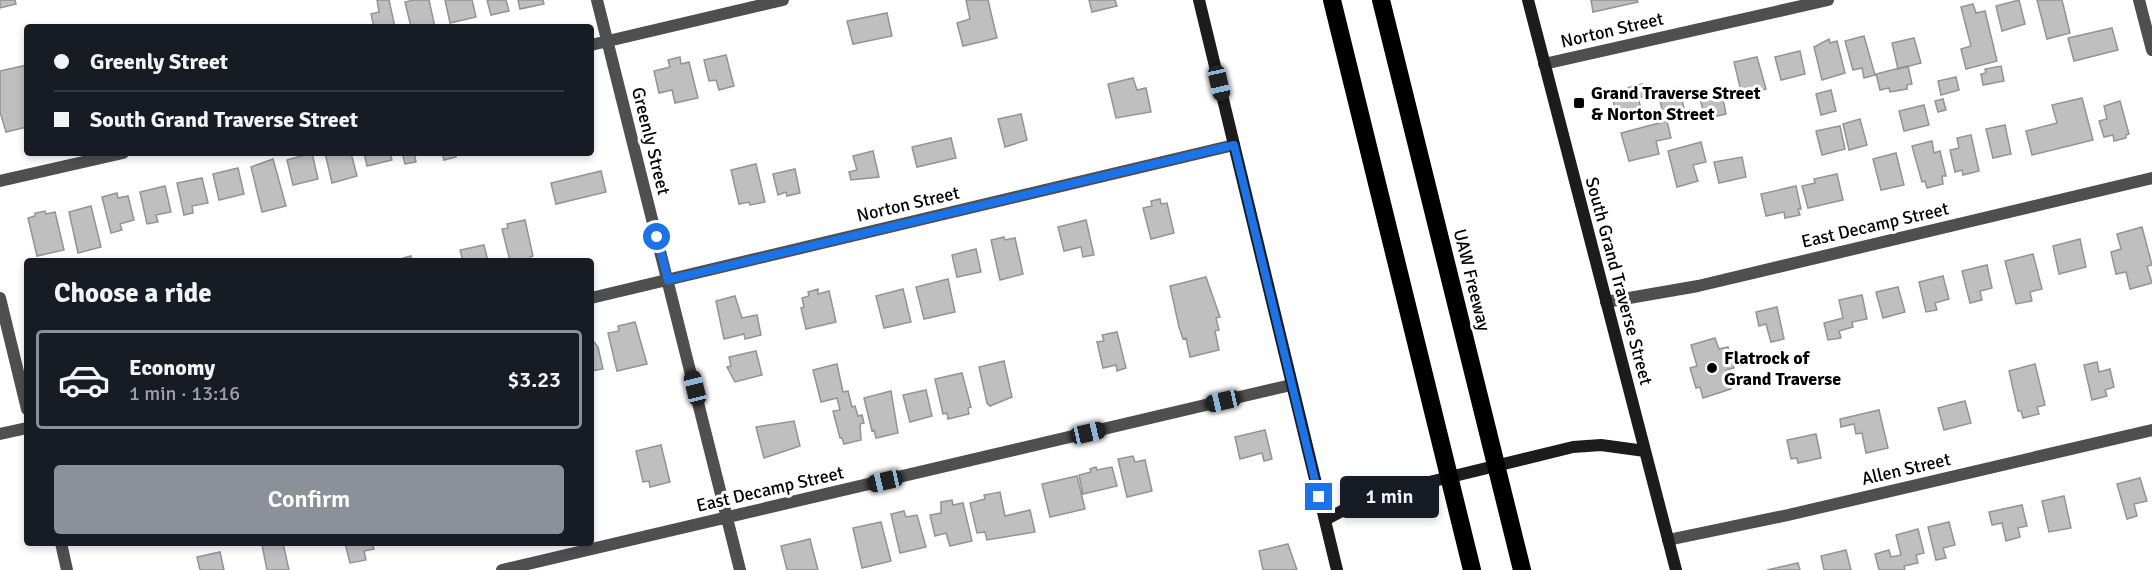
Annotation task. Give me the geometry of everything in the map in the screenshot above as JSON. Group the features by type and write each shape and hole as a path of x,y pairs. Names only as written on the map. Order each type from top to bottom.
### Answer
{"highway":[{"path":"1332,0 1472,570"},
{"name":"UAW Freeway","path":"1381,0 1522,570"}],"main road":[{"path":"1199,0 1337,570"},
{"name":"South Grand Traverse Street","path":"1528,0 1676,570"},
{"path":"1324,520 1368,497 1573,447 1601,445 1645,451"}],"street":[{"name":"Greenly Street","path":"597,0 740,570"},
{"path":"594,44 783,0"},
{"name":"Norton Street","path":"1544,64 1828,0"},
{"path":"2139,0 2152,50"},
{"name":"Norton Street","path":"594,297 1234,145"},
{"path":"0,181 110,156"},
{"name":"East Decamp Street","path":"1606,303 1698,286 2152,178"},
{"path":"0,298 24,397"},
{"name":"East Decamp Street","path":"502,570 1291,385"},
{"path":"0,434 24,429"},
{"name":"Allen Street","path":"1668,540 1788,515 2152,430"},
{"path":"62,546 68,570"}],"building":[{"path":"0,0 15,0 16,4 0,8"},
{"path":"377,0 389,0 394,24 373,24 371,14 379,12"},
{"path":"429,0 434,24 410,24 405,2"},
{"path":"445,0 472,0 476,17 450,23"},
{"path":"487,0 506,0 509,11 491,15"},
{"path":"518,0 543,0 544,4 520,9"},
{"path":"966,0 988,0 997,38 963,46 957,23 970,19"},
{"path":"1089,0 1115,0 1117,6 1092,12"},
{"path":"1591,0 1637,0 1638,2 1593,12"},
{"path":"2019,0 2025,24 2002,31 1996,6"},
{"path":"2037,0 2062,0 2070,33 2047,39"},
{"path":"1973,4 1976,13 1985,11 1997,61 1966,69 1961,49 1971,46 1961,7"},
{"path":"887,13 892,36 853,44 847,21"},
{"path":"2112,28 2118,50 2074,61 2068,38"},
{"path":"1864,36 1875,75 1864,78 1862,68 1853,70 1845,41"},
{"path":"1914,38 1921,63 1898,69 1892,43"},
{"path":"1829,39 1830,43 1837,41 1845,73 1822,80 1814,47"},
{"path":"1800,51 1805,74 1781,80 1775,57"},
{"path":"726,55 734,86 719,90 716,80 709,81 704,60"},
{"path":"680,57 681,64 689,62 698,98 675,103 672,90 659,93 654,71 670,67 668,60"},
{"path":"1757,57 1766,89 1742,95 1734,62"},
{"path":"24,66 24,128 6,132 0,112 0,71"},
{"path":"1908,66 1912,84 1907,85 1907,89 1890,92 1889,88 1880,90 1876,74"},
{"path":"2001,66 2004,81 1983,85 1981,74 1986,73 1985,69"},
{"path":"1956,77 1959,90 1941,95 1938,81"},
{"path":"1133,78 1137,90 1146,88 1151,112 1116,118 1108,84"},
{"path":"1642,84 1645,96 1638,98 1643,115 1618,121 1611,92"},
{"path":"1679,88 1684,108 1663,113 1658,93"},
{"path":"1721,89 1726,114 1705,119 1699,94"},
{"path":"1831,90 1836,111 1821,115 1816,94"},
{"path":"2082,98 2093,140 2032,155 2026,131 2057,123 2052,105"},
{"path":"1943,99 1946,110 1938,112 1935,101"},
{"path":"2120,101 2129,134 2126,138 2114,141 2113,135 2104,137 2099,121 2107,119 2104,106"},
{"path":"1924,105 1929,125 1904,131 1899,111"},
{"path":"1021,114 1027,140 1005,147 998,119"},
{"path":"1860,119 1867,145 1849,150 1843,124"},
{"path":"1667,121 1671,138 1656,141 1659,154 1629,161 1621,133"},
{"path":"2005,125 2011,154 1993,158 1986,129"},
{"path":"1840,126 1845,149 1822,155 1816,131"},
{"path":"1971,135 1979,171 1963,175 1962,170 1955,172 1950,150 1959,148 1957,138"},
{"path":"951,138 956,158 917,167 912,147"},
{"path":"1932,141 1934,153 1940,151 1946,176 1942,176 1943,184 1927,188 1925,181 1922,182 1912,146"},
{"path":"1701,142 1706,162 1693,165 1698,181 1677,187 1668,151"},
{"path":"873,151 879,177 851,180 849,172 857,170 853,156"},
{"path":"1896,153 1904,185 1881,190 1873,159"},
{"path":"313,156 318,179 293,185 287,160"},
{"path":"326,156 352,156 357,176 332,183"},
{"path":"365,156 391,156 392,160 367,166"},
{"path":"403,156 415,156 416,162 405,164"},
{"path":"443,156 456,156 456,157 444,160"},
{"path":"1742,157 1746,177 1719,183 1714,162"},
{"path":"273,159 286,206 262,212 251,167"},
{"path":"756,164 765,202 750,205 749,202 739,204 731,170"},
{"path":"238,168 244,194 219,200 213,174"},
{"path":"795,169 800,193 787,196 786,192 778,195 773,174"},
{"path":"601,171 606,192 556,204 551,183"},
{"path":"1837,174 1843,200 1808,208 1802,186 1815,183 1814,179"},
{"path":"202,178 208,203 192,206 193,213 184,215 177,183"},
{"path":"165,186 171,212 156,215 158,222 147,224 140,192"},
{"path":"1796,186 1801,209 1798,209 1800,215 1785,218 1784,212 1766,216 1761,194"},
{"path":"117,193 118,198 128,196 134,220 120,224 122,230 111,233 102,197"},
{"path":"1160,199 1161,204 1167,203 1174,233 1151,239 1143,208 1152,206 1151,201"},
{"path":"91,206 101,247 78,253 69,212"},
{"path":"45,211 46,214 55,212 64,250 37,256 28,218 35,216 35,213"},
{"path":"525,220 533,256 509,258 502,229 508,228 507,224"},
{"path":"1086,220 1094,255 1083,257 1081,247 1064,251 1058,227"},
{"path":"2142,227 2152,265 2147,266 2152,283 2130,289 2126,272 2116,274 2111,252 2121,249 2117,234"},
{"path":"1004,237 1005,240 1015,238 1023,274 1000,280 991,240"},
{"path":"2080,239 2086,267 2059,274 2053,246"},
{"path":"484,245 487,258 462,258 460,250"},
{"path":"976,249 981,272 957,277 952,255"},
{"path":"2033,254 2042,289 2030,292 2032,301 2016,304 2005,261"},
{"path":"1987,265 1992,288 1980,291 1982,300 1970,303 1962,271"},
{"path":"1943,276 1949,299 1935,303 1937,310 1926,312 1919,282"},
{"path":"1206,277 1220,317 1216,318 1219,330 1215,331 1219,350 1190,357 1186,338 1183,339 1179,327 1170,286"},
{"path":"948,279 955,312 924,319 916,287"},
{"path":"1898,287 1905,312 1883,318 1876,292"},
{"path":"818,289 818,294 829,291 836,322 806,329 801,308 804,307 802,298 809,296 808,292"},
{"path":"903,289 911,322 884,328 876,296"},
{"path":"1862,295 1867,319 1852,322 1853,327 1839,331 1841,338 1828,340 1824,323 1843,318 1839,300"},
{"path":"735,296 742,318 757,315 761,335 745,339 744,334 724,339 716,301"},
{"path":"1777,307 1784,339 1771,342 1766,324 1759,326 1756,312"},
{"path":"635,322 647,364 617,371 608,333 619,331 618,326"},
{"path":"1117,332 1126,368 1117,371 1116,365 1103,368 1097,342 1104,341 1102,335"},
{"name":"Flatrock of Grand Traverse","path":"1715,338 1719,349 1728,347 1734,368 1726,370 1731,389 1703,398 1700,387 1696,388 1690,368 1697,366 1691,345"},
{"path":"594,342 598,347 603,369 594,370"},
{"path":"756,351 762,375 735,382 727,367 731,366 729,357"},
{"path":"1004,361 1012,397 990,406 987,403 979,367"},
{"path":"2097,362 2099,372 2110,369 2114,387 2105,390 2107,396 2092,400 2084,365"},
{"path":"837,364 843,392 848,391 852,407 855,406 858,416 862,415 864,423 860,424 861,440 844,444 840,438 833,411 840,410 837,398 821,402 813,370"},
{"path":"2035,364 2045,405 2037,407 2039,414 2023,418 2021,411 2018,411 2009,371"},
{"path":"962,373 971,407 968,408 969,414 948,419 947,413 943,414 935,379"},
{"path":"926,390 932,416 910,422 903,395"},
{"path":"891,391 898,433 876,438 874,430 872,431 864,398"},
{"path":"1965,401 1971,423 1944,430 1938,408"},
{"path":"1879,410 1888,448 1866,453 1862,433 1856,434 1854,424 1841,427 1840,419"},
{"path":"794,421 800,446 764,458 756,427"},
{"path":"1265,430 1272,459 1264,461 1262,453 1240,459 1235,437"},
{"path":"1816,434 1821,458 1798,463 1797,458 1791,459 1787,440"},
{"path":"661,445 670,482 650,487 649,481 643,482 636,451"},
{"path":"1133,456 1135,462 1145,460 1152,491 1127,497 1118,459"},
{"path":"1096,467 1097,470 1112,467 1117,486 1083,494 1079,475 1091,472 1090,469"},
{"path":"1077,476 1085,509 1050,517 1042,484"},
{"path":"2140,478 2147,501 2134,504 2137,516 2127,519 2117,484"},
{"path":"1000,492 1005,516 1030,510 1035,532 987,540 985,532 977,533 970,503 985,499 984,495"},
{"path":"2064,496 2071,528 2049,532 2042,501"},
{"path":"952,500 953,505 963,503 972,541 950,546 946,533 935,536 930,515 941,513 941,502"},
{"path":"2022,505 2027,526 2018,528 2020,537 2006,541 2002,523 1992,525 1989,512"},
{"path":"904,511 906,517 917,515 926,547 900,553 891,514"},
{"path":"881,522 891,561 862,568 853,528"},
{"path":"1949,522 1955,545 1943,548 1946,558 1936,560 1928,527"},
{"path":"1918,529 1924,553 1916,555 1918,563 1904,566 1905,570 1879,570 1875,554 1889,550 1891,557 1901,555 1896,535"},
{"path":"810,539 818,570 787,570 781,546"},
{"path":"1288,544 1297,570 1263,570 1259,551"},
{"path":"262,546 284,546 289,570 267,570"},
{"path":"346,546 373,546 374,549 364,551 366,560 350,563"},
{"path":"1846,550 1851,570 1824,570 1821,556"},
{"path":"220,552 224,570 200,570 197,557"},
{"path":"1798,563 1800,570 1767,570"}],"place":[{"name":"Grand Traverse Street & Norton Street","path":"1579,103"},
{"name":"Flatrock of Grand Traverse","path":"1712,368"}],"route":[{"path":"657,237 668,280 1234,145 1319,497"}]}
